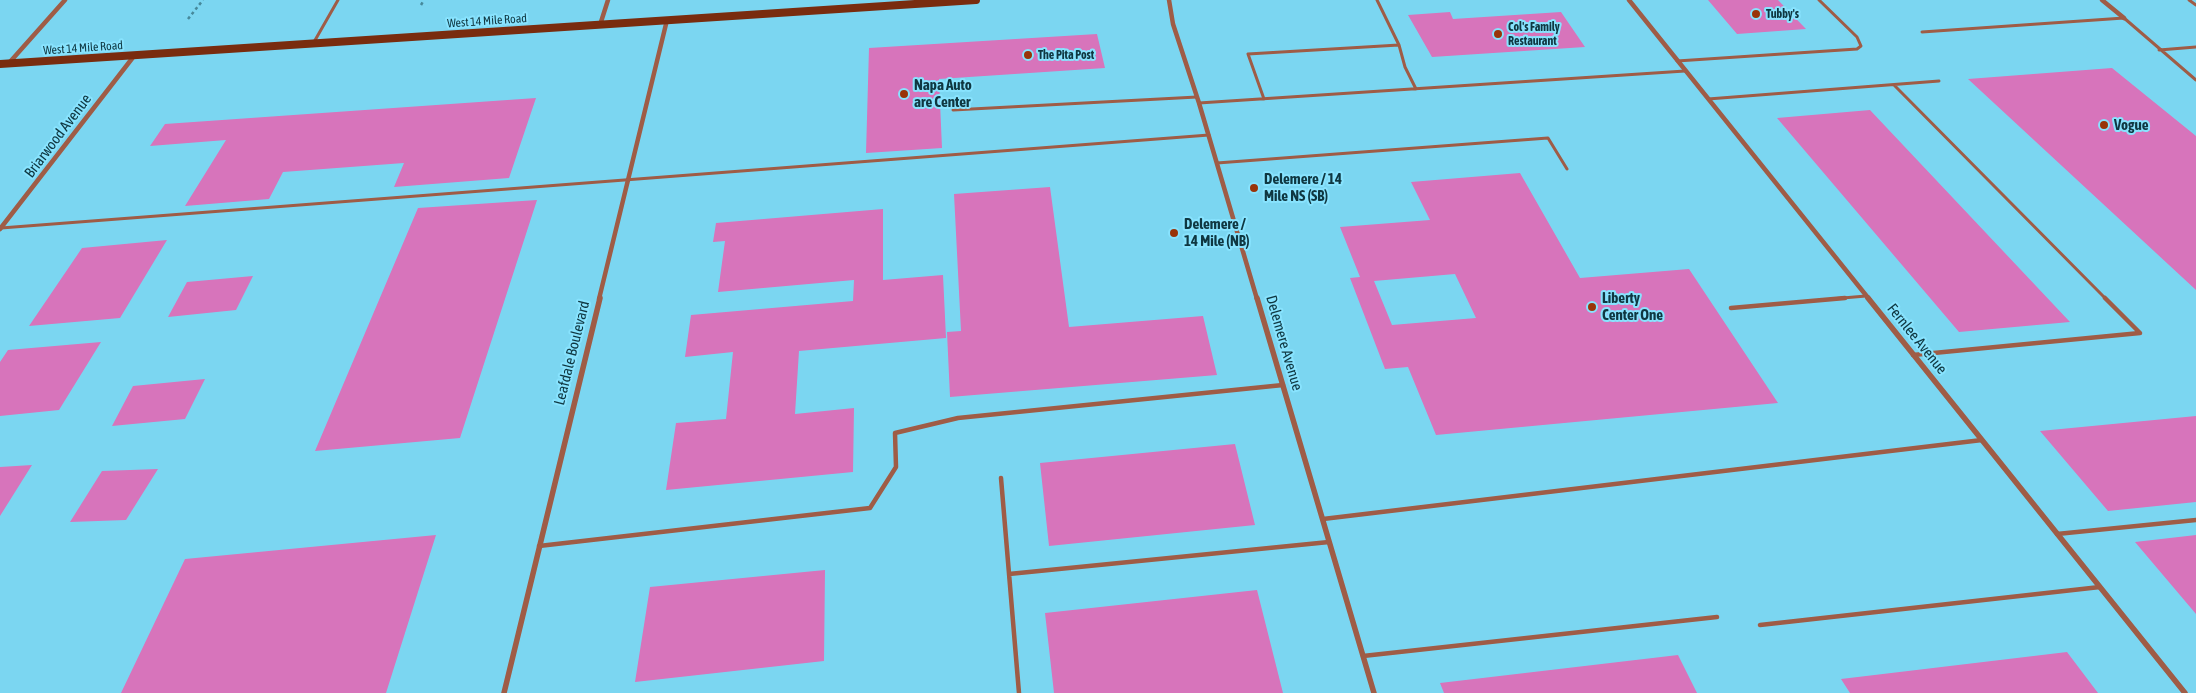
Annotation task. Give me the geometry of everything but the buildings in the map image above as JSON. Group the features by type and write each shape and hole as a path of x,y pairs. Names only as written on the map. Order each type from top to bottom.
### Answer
{"main road":[{"name":"West 14 Mile Road","path":"4,64 600,25 930,1 976,0"}],"street":[{"path":"4,64 65,0"},
{"path":"600,25 608,0"},
{"name":"Delemere Avenue","path":"1169,0 1173,24 1209,135 1374,693"},
{"name":"Fernlee Avenue","path":"1629,0 2185,693"},
{"path":"2102,0 2124,18"},
{"name":"Leafdale Boulevard","path":"504,693 538,546 627,180 659,59 667,20"},
{"name":"Briarwood Avenue","path":"0,229 134,56"}],"lane":[{"path":"313,44 338,0"},
{"path":"1377,0 1399,45 1405,67 1416,89"},
{"path":"1677,61 1857,49 1861,46 1857,37 1819,0"},
{"path":"2188,0 2196,5"},
{"path":"1922,32 2124,18 2196,80"},
{"path":"1264,99 1248,54 1399,45"},
{"path":"2159,50 2196,47"},
{"path":"1199,103 1686,71"},
{"path":"1708,99 1939,81"},
{"path":"1894,84 2140,333 1913,354"},
{"path":"953,110 1197,96"},
{"path":"0,229 1209,135"},
{"path":"1217,163 1548,138 1567,168"},
{"path":"0,220 8,220"},
{"path":"1732,308 1866,296"},
{"path":"538,546 870,508 896,467 895,433 958,418 1283,385"},
{"path":"1323,519 1982,440"},
{"path":"1001,478 1019,693"},
{"path":"2057,534 2196,520"},
{"path":"1009,574 1329,542"},
{"path":"1760,625 2100,587"},
{"path":"1363,656 1717,617"}],"path":[{"path":"188,19 203,0"},
{"path":"422,5 424,0"}],"place":[{"name":"Tubby's","path":"1756,14"},
{"name":"Col's Family Restaurant","path":"1498,34"},
{"name":"The Pita Post","path":"1028,55"},
{"name":"Napa Auto are Center","path":"904,94"},
{"name":"Vogue","path":"2104,125"},
{"name":"Delemere / 14 Mile NS (SB)","path":"1254,188"},
{"name":"Delemere / 14 Mile (NB)","path":"1174,233"},
{"name":"Liberty Center One","path":"1592,307"}]}
